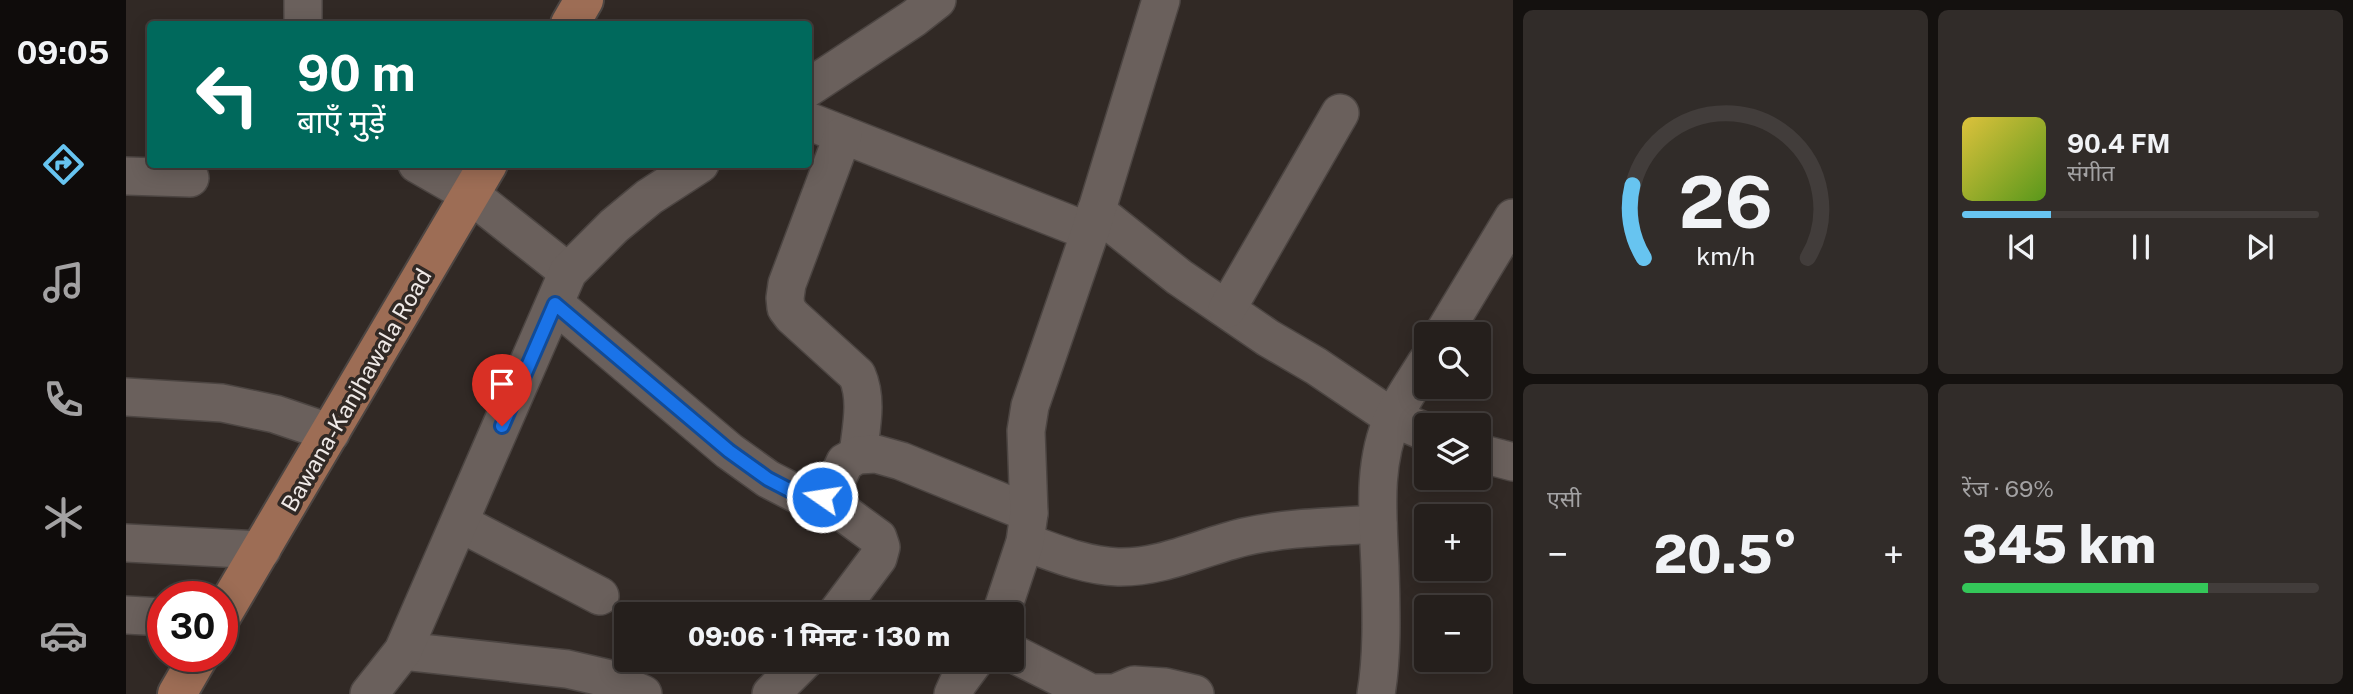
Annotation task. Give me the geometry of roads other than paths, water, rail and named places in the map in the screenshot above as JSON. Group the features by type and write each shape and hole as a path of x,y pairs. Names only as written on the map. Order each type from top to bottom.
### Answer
{"main road":[{"path":"572,21 584,0"},
{"name":"Bawana-Kanjhawala Road","path":"238,589 480,180"},
{"path":"177,694 190,672"}],"street":[{"path":"303,0 303,21"},
{"path":"812,85 937,0"},
{"path":"1005,602 1027,528 1026,431 1030,406 1093,222 1161,0"},
{"path":"1227,309 1340,113"},
{"path":"812,123 1093,222 1393,418 1414,427"},
{"path":"843,135 794,262 785,298 786,308 792,316 857,375 863,387 858,455"},
{"path":"433,168 480,180 561,288 729,451 768,479 797,494 822,497 878,538 881,547 873,566 845,602"},
{"path":"369,694 404,651 561,288 622,218 694,168"},
{"path":"126,176 190,178"},
{"path":"1450,322 1513,218"},
{"path":"1376,694 1379,678 1377,488 1380,462 1393,418 1414,383"},
{"path":"126,397 222,403 275,414 331,433"},
{"path":"822,497 832,490 845,462 858,455 876,454 901,461 1027,528 1080,561 1118,567 1157,564 1244,537 1287,530 1378,524"},
{"path":"1491,456 1513,462"},
{"path":"460,523 600,596"},
{"path":"126,543 262,550"},
{"path":"126,615 147,616"},
{"path":"404,651 567,669 606,678 643,694"},
{"path":"1024,659 1091,693 1165,687 1195,694"},
{"path":"771,694 793,672"},
{"path":"953,694 966,672"}]}
